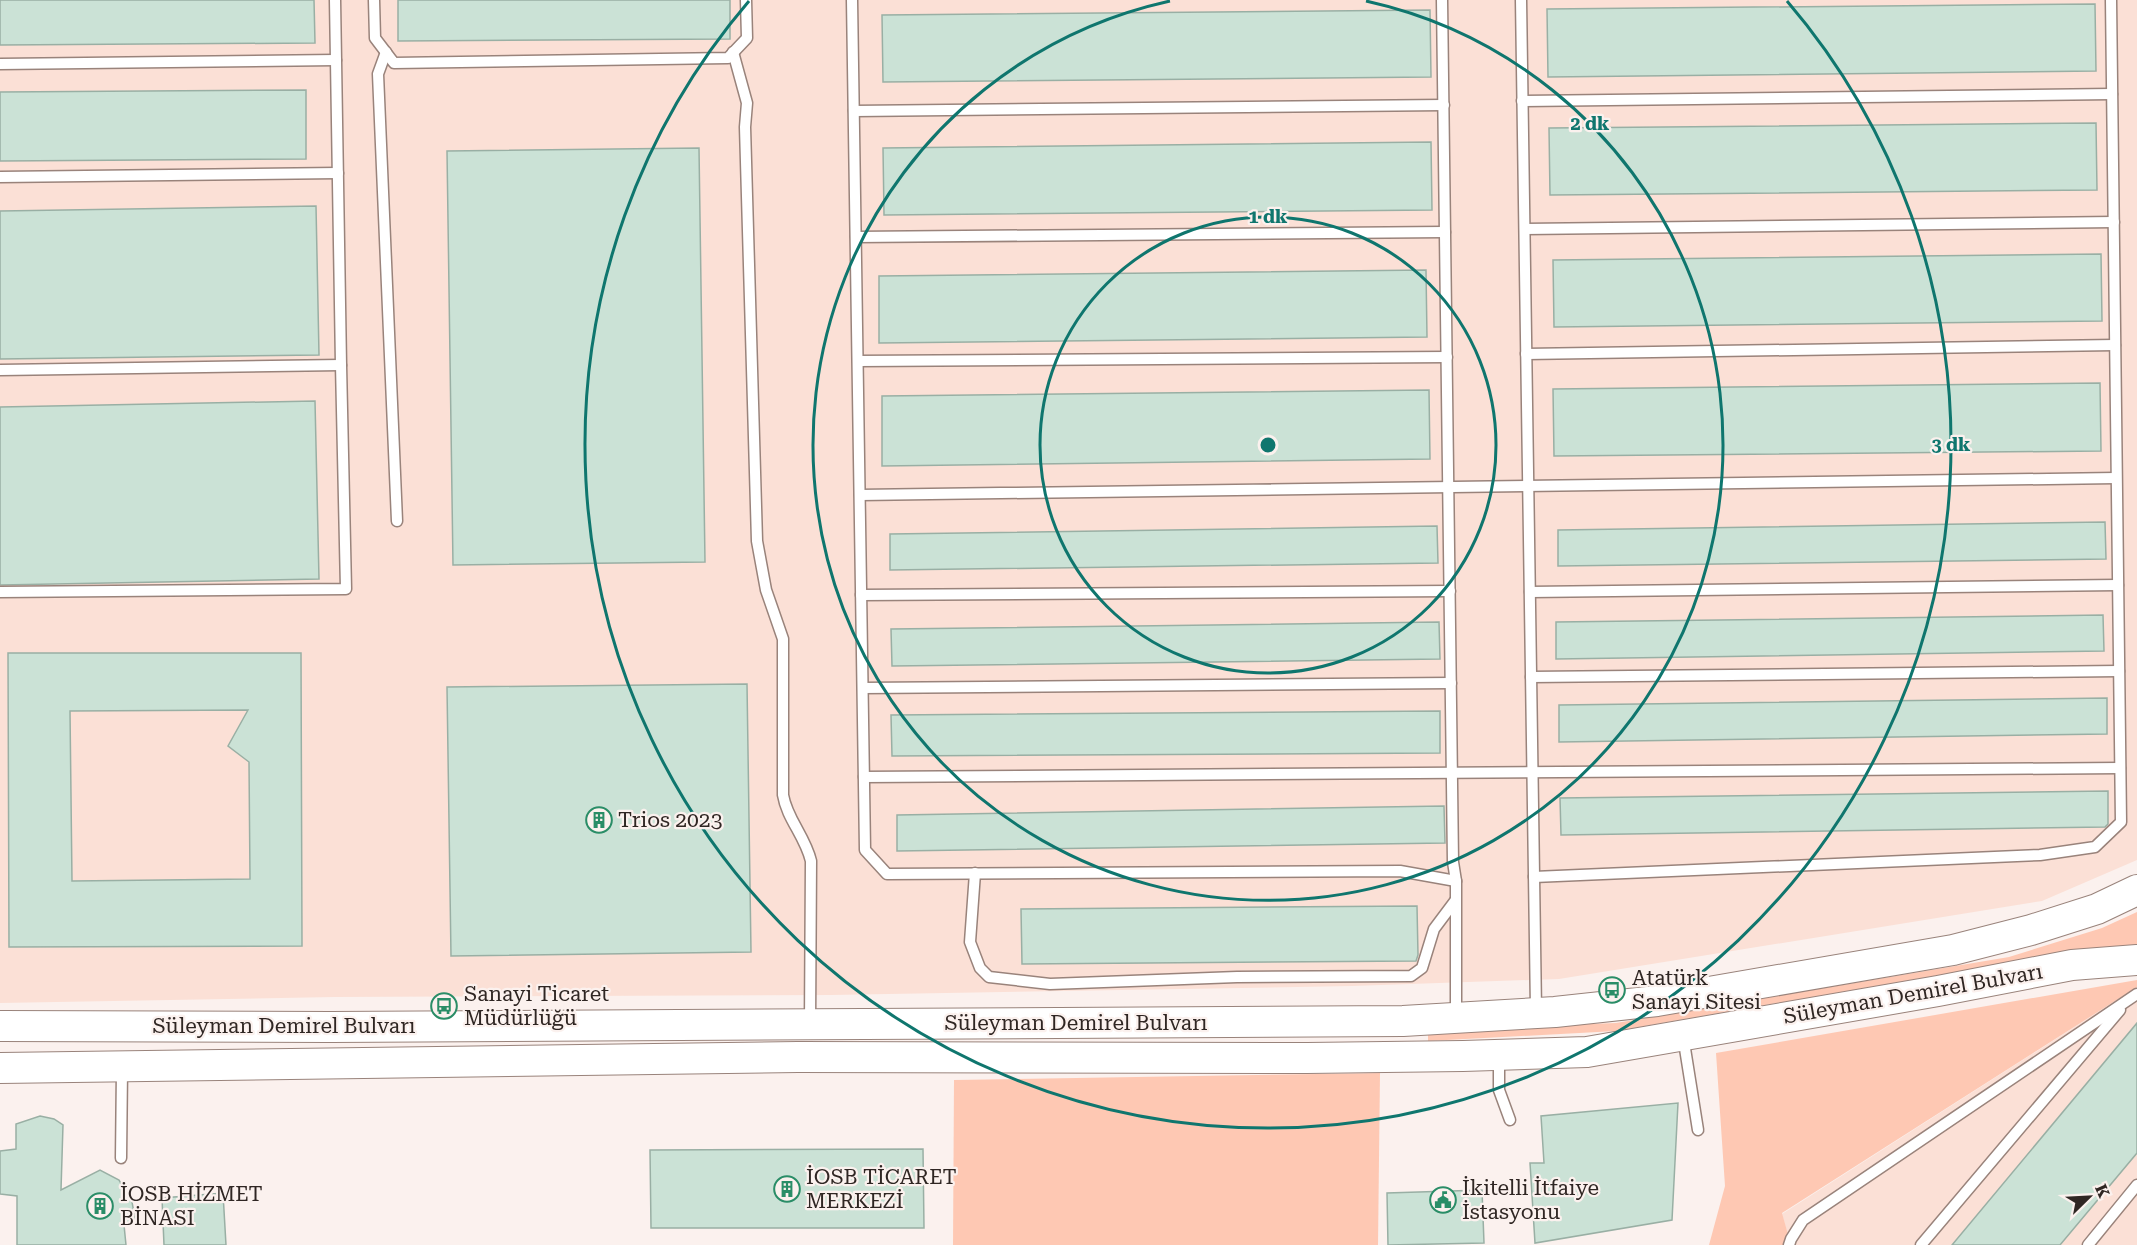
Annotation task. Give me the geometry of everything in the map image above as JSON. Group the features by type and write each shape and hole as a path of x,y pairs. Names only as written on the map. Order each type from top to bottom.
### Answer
{"street":[{"name":"Süleyman Demirel Bulvarı","path":"0,1026 343,1027 1403,1021 1536,1013 1657,1001 1953,950 2031,930 2097,909 2137,890"},
{"name":"Süleyman Demirel Bulvarı","path":"0,1068 798,1058 1307,1058 1587,1052 1938,991 2072,965 2137,960"}],"lane":[{"path":"0,592 346,589 335,0"},
{"path":"374,0 375,38 394,63 728,58 747,38 746,0"},
{"path":"852,0 865,850 887,874 1400,871 1456,880"},
{"path":"1442,0 1452,773 1456,880 1456,1018"},
{"path":"1521,0 1536,1013"},
{"path":"1534,876 2040,855 2095,847 2121,822 2111,0"},
{"path":"386,52 378,74 397,521"},
{"path":"733,52 747,103 745,127 757,541 766,590 783,639 784,805 806,842 811,861 810,1024"},
{"path":"0,64 336,60"},
{"path":"1522,101 2112,94"},
{"path":"854,111 1444,105"},
{"path":"0,177 338,173"},
{"path":"1525,229 2114,222"},
{"path":"856,237 1445,232"},
{"path":"1526,354 2115,345"},
{"path":"858,361 1447,357"},
{"path":"0,370 341,365"},
{"path":"860,495 2116,478"},
{"path":"1530,592 2118,585"},
{"path":"861,595 1450,591"},
{"path":"1531,677 2119,671"},
{"path":"863,688 1451,683"},
{"path":"864,777 2120,768"},
{"path":"975,873 970,942 980,968 989,977 1050,984 1237,977 1412,976 1422,968 1434,929 1455,901"},
{"path":"1789,1245 1803,1220 2134,996"},
{"path":"1921,1245 2134,996"},
{"path":"1683,1035 1698,1130"},
{"path":"1499,1055 1500,1090 1510,1120"},
{"path":"121,1158 122,1066"},
{"path":"2088,1245 2137,1185"}],"shaded area":[{"path":"0,0 2137,0 2137,860 2042,901 1559,979 1352,986 831,995 335,997 0,1003"},
{"path":"2137,912 2137,947 2003,964 1616,1031 1428,1041 1428,1030 1616,1023 2009,957 2102,928"},
{"path":"2137,980 2137,987 1782,1213 1791,1245 1709,1245 1725,1186 1716,1053"},
{"path":"2137,987 2137,1245 1791,1245 1782,1214"},
{"path":"1380,1073 1378,1245 953,1245 954,1080"}],"building":[{"path":"0,0 314,0 315,43 0,45"},
{"path":"398,0 730,0 730,39 398,41"},
{"path":"2095,4 2096,71 1548,77 1547,9"},
{"path":"1430,10 1431,77 883,82 882,15"},
{"path":"306,90 306,159 0,161 0,92"},
{"path":"2096,123 2097,190 1550,195 1549,128"},
{"path":"1431,142 1432,210 884,215 883,148"},
{"path":"699,148 705,562 453,565 447,151"},
{"path":"316,206 319,355 0,359 0,211"},
{"path":"2101,254 2102,321 1554,327 1553,260"},
{"path":"1426,270 1427,337 879,343 879,276"},
{"path":"2100,383 2101,451 1554,456 1553,389"},
{"path":"1429,390 1430,459 882,466 882,396"},
{"path":"315,401 319,579 0,585 0,407"},
{"path":"2105,522 2106,559 1558,566 1558,530"},
{"path":"1437,526 1438,563 890,570 890,534"},
{"path":"2103,615 2104,651 1556,659 1556,622"},
{"path":"1439,622 1440,659 892,666 891,629"},
{"path":"8,653 301,653 302,946 9,947","holes":["248,710 228,746 249,762 250,879 72,881 70,711"]},
{"name":"Trios 2023","path":"747,684 751,952 451,956 447,687"},
{"path":"2107,698 2107,734 1559,742 1559,705"},
{"path":"1440,711 1440,753 892,756 891,715"},
{"path":"2108,791 2108,824 2105,827 1561,835 1560,798"},
{"path":"1444,806 1445,843 897,851 897,815"},
{"path":"1417,906 1418,955 1416,961 1022,964 1021,909"},
{"path":"2137,1023 2137,1153 2060,1245 1952,1245"},
{"path":"1678,1103 1672,1220 1535,1243 1530,1163 1544,1163 1541,1116"},
{"path":"40,1116 54,1119 63,1125 61,1190 100,1170 119,1180 132,1202 136,1223 124,1225 126,1245 17,1245 17,1196 0,1194 0,1151 16,1149 16,1124"},
{"name":"İOSB TİCARET MERKEZİ","path":"923,1149 924,1228 651,1228 650,1150"},
{"path":"1482,1190 1484,1243 1388,1245 1387,1193"},
{"path":"223,1193 226,1245 164,1245 162,1198"}],"place":[{"name":"Trios 2023","path":"599,820"},
{"name":"Atatürk Sanayi Sitesi","path":"1612,990"},
{"name":"Sanayi Ticaret Müdürlüğü","path":"444,1006"},
{"name":"İOSB TİCARET MERKEZİ","path":"787,1189"},
{"name":"İkitelli İtfaiye İstasyonu","path":"1443,1200"},
{"name":"İOSB HİZMET BİNASI","path":"100,1206"}]}
